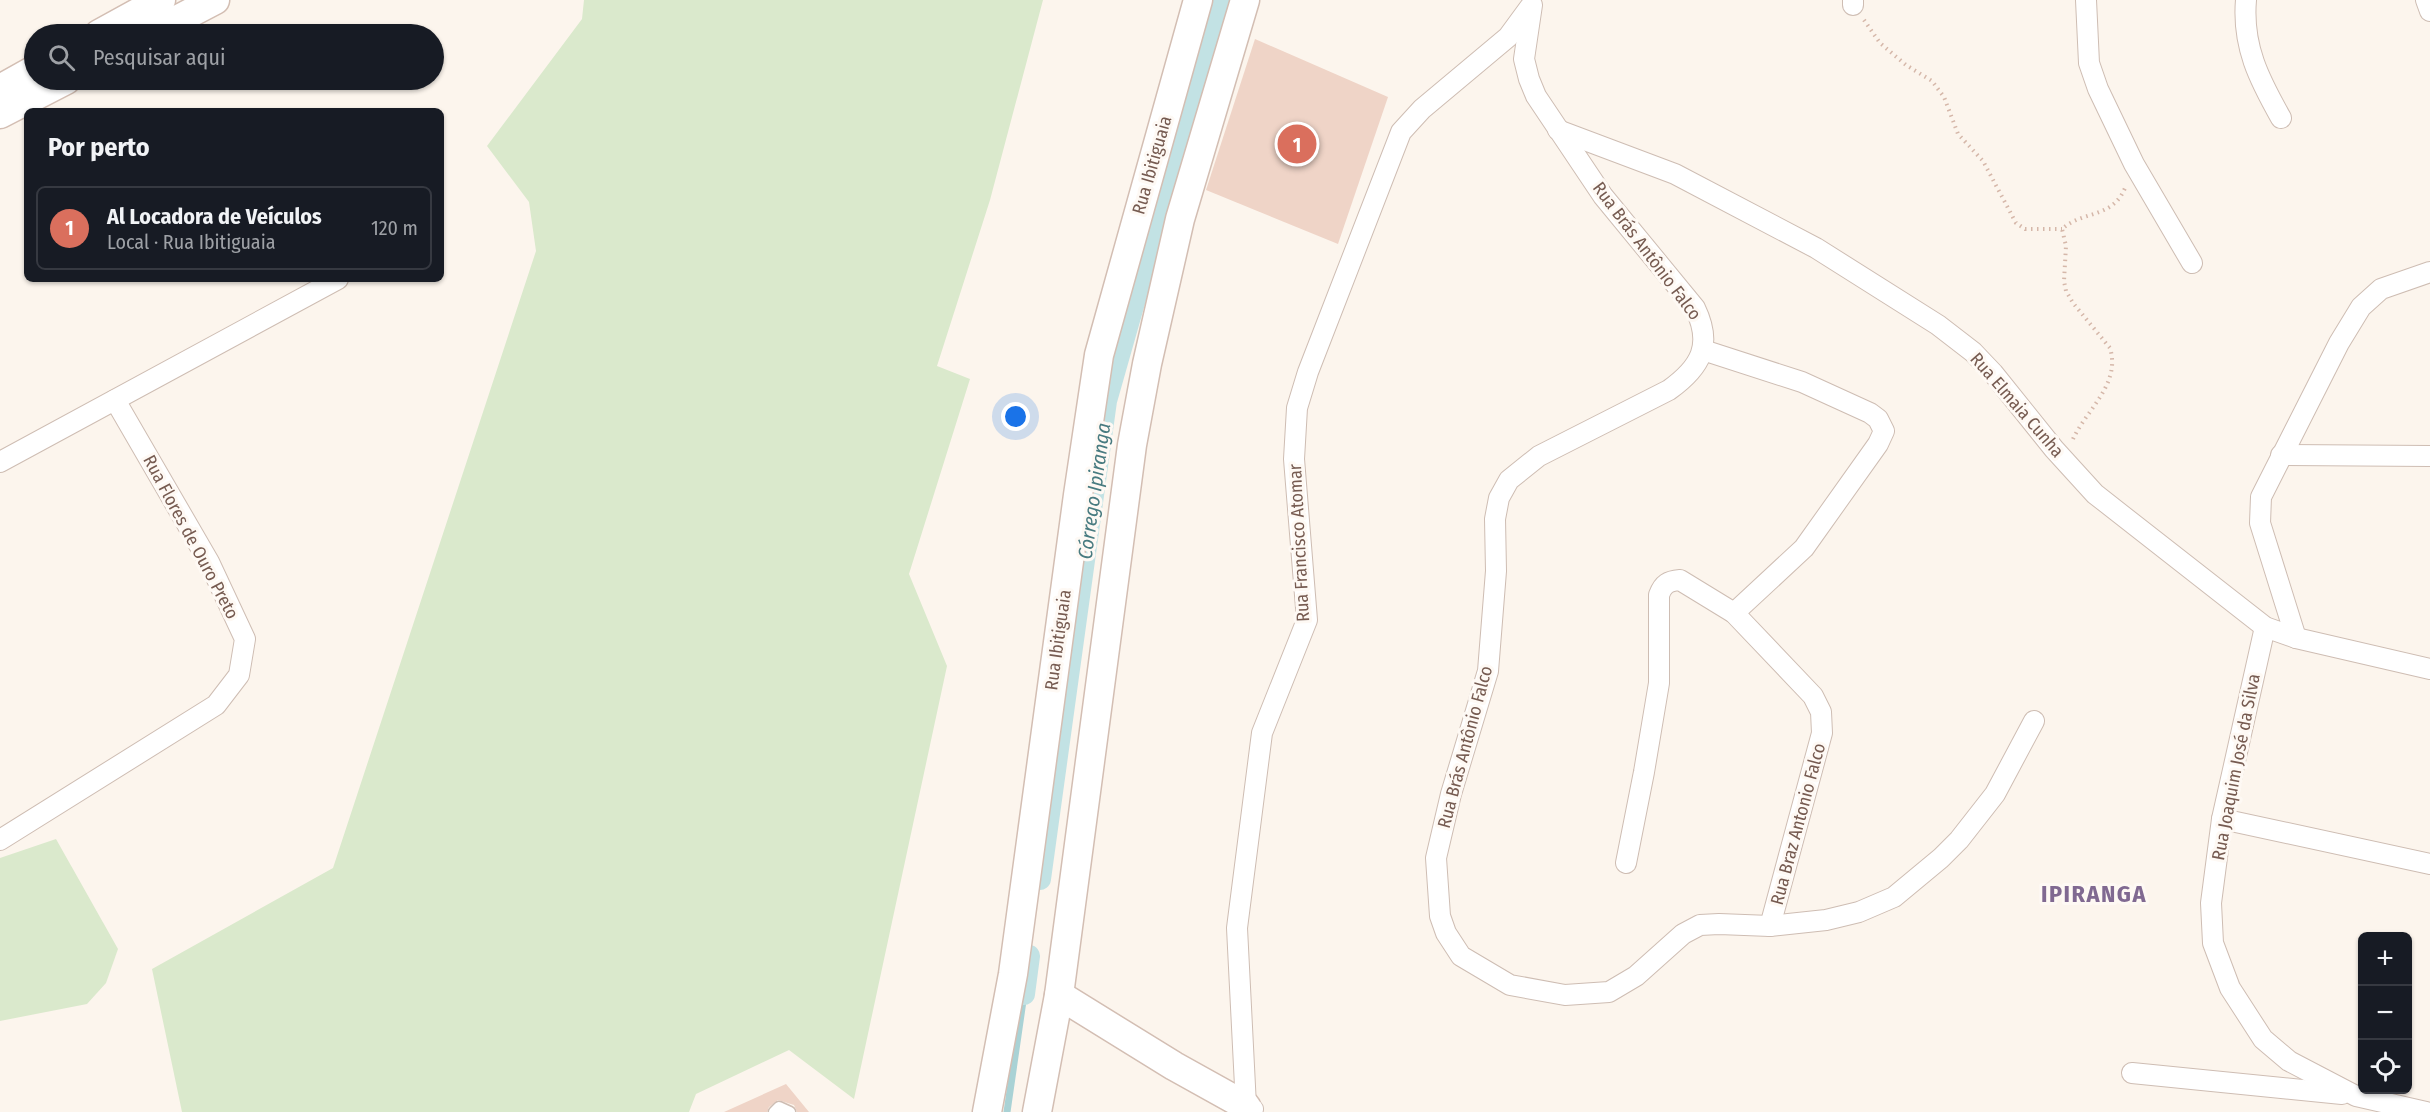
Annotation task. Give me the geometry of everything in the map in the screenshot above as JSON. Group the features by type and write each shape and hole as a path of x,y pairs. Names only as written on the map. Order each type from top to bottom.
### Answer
{"main road":[{"path":"117,24 161,0"},
{"path":"169,24 215,0"},
{"name":"Rua Ibitiguaia","path":"987,1112 1013,974 1077,495 1099,354 1152,180 1198,0"},
{"path":"1037,1112 1059,995 1132,445 1150,352 1187,188 1245,0"},
{"path":"0,89 24,76"},
{"path":"0,114 47,90"},
{"path":"1152,180 1187,188"},
{"path":"1059,995 1250,1110"}],"street":[{"path":"2085,0 2089,63 2098,89 2134,164 2192,263"},
{"path":"2246,0 2244,23 2252,57 2262,84 2281,118"},
{"path":"2426,0 2430,11"},
{"name":"Rua Francisco Atomar","path":"1250,1110 1237,928 1262,733 1307,620 1294,459 1298,408 1308,372 1401,132 1422,109 1508,37 1533,2"},
{"name":"Rua Brás Antônio Falco","path":"1533,2 1524,59 1536,96 1603,196 1695,308 1703,325 1703,350 1686,377 1669,390 1539,456 1509,480 1499,498 1495,519 1496,571 1488,671 1450,794 1436,858 1440,916 1446,933 1461,956 1510,985 1565,995 1609,992 1636,976 1683,934 1700,925 1770,926 1826,920 1858,912 1894,897 1959,840 1995,794 2034,721"},
{"name":"Rua Elmaia Cunha","path":"1558,130 1675,174 1816,248 1938,325 1973,352 1994,373 2066,463 2095,494 2265,627 2296,638 2430,669"},
{"path":"2296,638 2260,523 2261,497 2339,343 2361,307 2381,289 2430,272"},
{"path":"0,462 332,282"},
{"path":"1703,350 1802,382 1870,413 1878,419 1884,431 1878,444 1804,548 1734,613"},
{"name":"Rua Flores de Ouro Preto","path":"0,840 216,705 239,675 245,639 241,628 209,562 115,400"},
{"path":"2281,455 2428,460"},
{"name":"Rua Braz Antonio Falco","path":"1626,863 1659,683 1659,595 1663,586 1671,580 1680,580 1734,613 1813,696 1821,712 1822,733 1770,926"},
{"name":"Rua Joaquim José da Silva","path":"2265,627 2222,819 2211,903 2213,943 2230,988 2263,1039 2289,1060 2356,1096"},
{"path":"2222,819 2430,864"},
{"path":"2132,1073 2356,1096 2426,1112"}],"lane":[{"path":"774,1112 779,1107 790,1112"}],"path":[{"path":"1853,3 1880,43 1906,65 1932,81 1944,97 1958,134 1983,161 2016,223 2025,229 2062,229 2070,221 2104,212 2124,192 2134,164"},
{"path":"2062,229 2066,246 2064,281 2066,291 2110,348 2112,356 2112,369 2104,393 2080,424 2071,442 2070,456 2066,463"}],"green space":[{"path":"584,0 1043,0 990,200 937,366 970,379 909,574 947,666 854,1099 789,1050 696,1094 689,1112 182,1112 152,969 333,868 536,251 529,202 487,146 582,19"},
{"path":"56,839 118,949 106,983 87,1004 0,1021 0,858"}],"building":[{"path":"1255,39 1388,97 1338,244 1206,190"},
{"path":"786,1084 809,1112 797,1112 794,1105 778,1100 769,1107 767,1112 724,1112"}],"waterway":[{"name":"Córrego Ipiranga","path":"1040,879 1106,401 1220,0"},
{"name":"Córrego Ipiranga","path":"1024,994 1029,956"},
{"path":"1007,1112 1024,994"}],"place":[{"name":"Al Locadora de Veículos","path":"1297,144"}],"district":[{"name":"IPIRANGA","path":"2094,894"}]}
